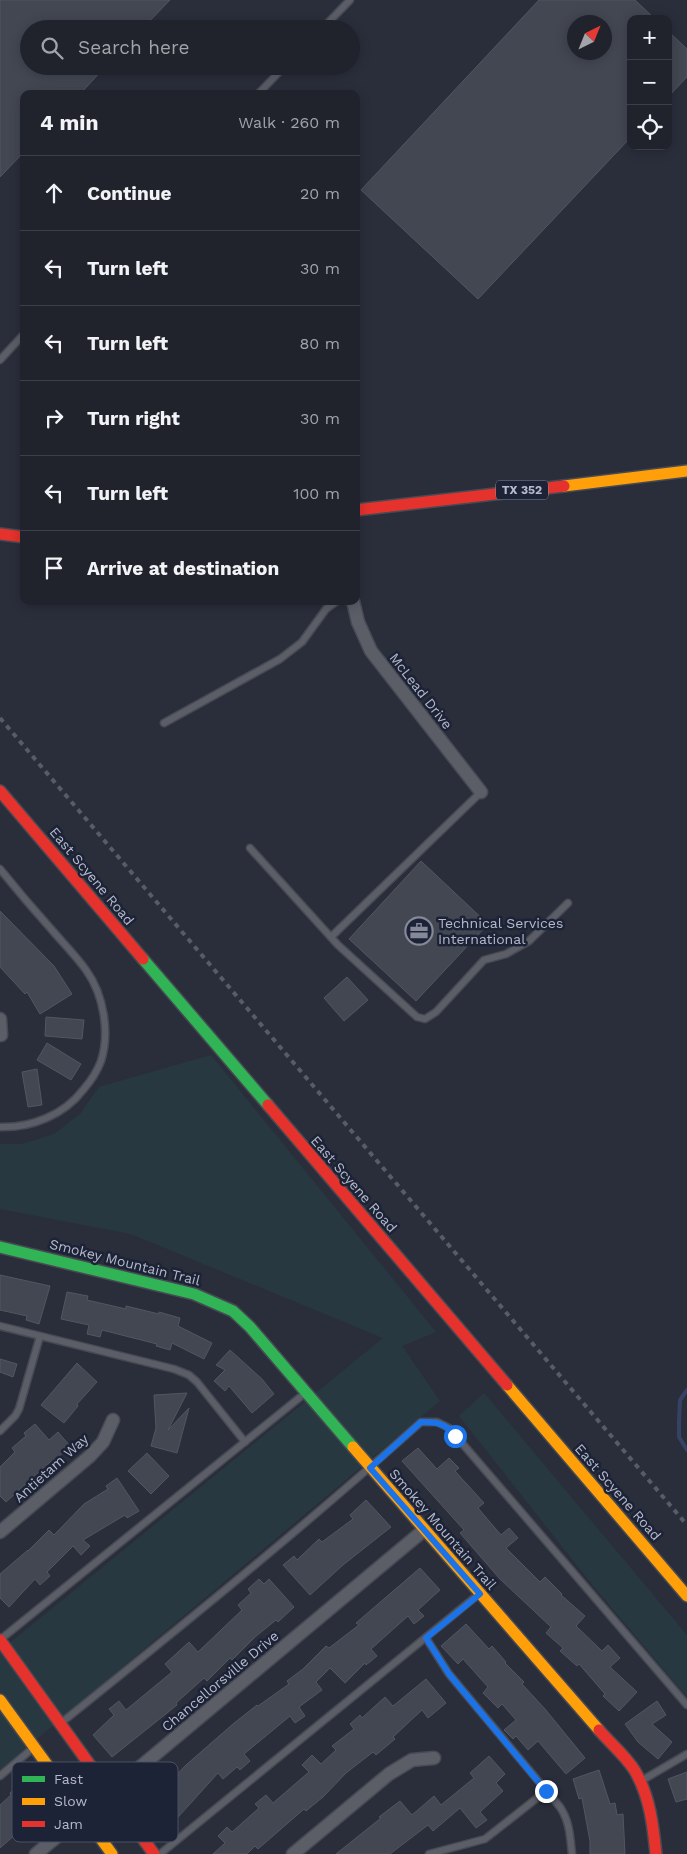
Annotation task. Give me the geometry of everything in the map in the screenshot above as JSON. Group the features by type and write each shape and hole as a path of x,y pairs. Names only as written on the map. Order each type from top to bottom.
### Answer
{"street":[{"name":"TX 352","path":"360,510 687,471"},
{"path":"0,534 20,536"},
{"name":"McLead Drive","path":"354,605 358,622 371,651 481,792"},
{"name":"East Scyene Road","path":"0,791 687,1596"},
{"path":"0,1018 1,1035"},
{"name":"Smokey Mountain Trail","path":"0,1247 205,1297 233,1311 250,1327 370,1468 634,1770 652,1814 656,1854"},
{"name":"Antietam Way","path":"0,1532 90,1456 103,1442 113,1420"},
{"name":"Chancellorsville Drive","path":"147,1762 424,1530"},
{"path":"0,1640 87,1762"},
{"path":"0,1700 45,1762"},
{"path":"293,1854 389,1774 412,1760 434,1758"},
{"name":"Chancellorsville Drive","path":"36,1854 51,1842"},
{"path":"103,1842 112,1854"},
{"path":"145,1842 154,1854"}],"lane":[{"path":"331,20 350,0"},
{"path":"262,90 276,75"},
{"path":"0,360 20,338"},
{"path":"164,723 280,659 302,642 326,609 332,605"},
{"path":"331,937 481,792"},
{"path":"250,848 331,937 417,1017 425,1019 436,1012 484,960 506,954 529,941 568,903"},
{"path":"0,870 87,972 99,996 105,1029 100,1062 95,1074 75,1102 51,1116 28,1125 0,1127"},
{"path":"0,1326 174,1369 189,1375 197,1382 245,1442"},
{"path":"0,1430 15,1416 19,1409 40,1336"},
{"path":"0,1640 306,1393"},
{"path":"60,1724 198,1612 370,1468 421,1422 437,1422 449,1428 687,1705"},
{"path":"178,1839 480,1594"},
{"path":"426,1638 449,1674 567,1817 572,1854"},
{"path":"16,1762 34,1747"},
{"path":"639,1781 687,1754"},
{"path":"0,1776 12,1766"},
{"path":"429,1854 485,1839 546,1791"},
{"path":"160,1854 175,1842"}],"shaded area":[{"path":"211,1055 436,1332 402,1346 440,1401 0,1770 0,1651 383,1338 131,1234 0,1209 0,1144 22,1144 54,1134 80,1114 99,1087"},
{"path":"484,1393 687,1635 687,1697 594,1587 459,1416"}],"building":[{"path":"0,0 170,0 151,20 20,20 20,75 98,75 84,90 20,90 20,156 0,177"},
{"path":"539,0 635,0 651,15 627,15 627,141 478,299 361,190"},
{"path":"672,35 687,49 687,77 672,93"},
{"name":"Technical Services International","path":"421,861 488,924 416,1001 349,939"},
{"path":"0,911 54,966 72,994 40,1014 27,992 25,994 0,967"},
{"path":"347,977 368,1000 344,1021 324,998"},
{"path":"46,1017 84,1020 82,1039 45,1036"},
{"path":"47,1043 81,1064 71,1080 37,1060"},
{"path":"37,1069 42,1105 28,1107 22,1072"},
{"path":"0,1275 50,1286 39,1324 26,1320 27,1316 0,1310"},
{"path":"67,1292 88,1296 87,1300 126,1309 126,1306 180,1318 178,1326 212,1343 204,1359 172,1343 170,1350 156,1346 157,1344 102,1330 100,1337 87,1334 89,1325 61,1319"},
{"path":"230,1350 262,1379 274,1394 252,1413 229,1386 225,1391 214,1381 225,1370 216,1365"},
{"path":"0,1359 17,1364 13,1377 0,1372"},
{"path":"77,1363 97,1382 77,1404 78,1406 64,1423 41,1405"},
{"path":"187,1393 168,1430 189,1408 177,1453 151,1446 156,1428 154,1395"},
{"path":"35,1424 49,1440 58,1432 70,1446 6,1502 0,1496 0,1467 15,1452 12,1448 26,1436 24,1433"},
{"path":"418,1448 437,1469 449,1458 459,1468 455,1471 484,1503 478,1508 501,1535 509,1528 518,1538 506,1548 540,1582 545,1577 561,1595 585,1616 576,1626 602,1651 608,1645 620,1658 610,1667 637,1692 619,1711 603,1696 605,1694 579,1664 577,1666 560,1651 563,1648 546,1633 551,1627 500,1579 460,1533 464,1530 402,1461"},
{"path":"147,1453 169,1476 151,1494 128,1471"},
{"path":"117,1478 139,1511 127,1518 125,1515 83,1540 90,1546 81,1555 73,1546 47,1572 50,1576 40,1585 35,1579 9,1607 0,1598 0,1574 28,1551 49,1530 54,1535 84,1504 108,1489 106,1486"},
{"path":"366,1500 391,1527 343,1565 310,1595 283,1565 294,1556 297,1560 319,1539 322,1542 353,1519 350,1515"},
{"path":"420,1568 440,1590 418,1610 424,1616 414,1624 408,1616 371,1649 377,1656 366,1665 365,1663 345,1683 330,1668 316,1682 322,1690 299,1707 305,1716 295,1723 290,1716 244,1754 250,1761 240,1770 237,1767 223,1779 218,1773 178,1817 178,1773 233,1724 257,1705 289,1684 287,1681 303,1669 326,1646 329,1648 359,1625 356,1623"},
{"path":"259,1579 264,1584 269,1579 294,1607 278,1622 276,1620 255,1637 232,1660 230,1658 207,1681 204,1678 176,1703 177,1705 112,1757 93,1735 114,1715 109,1709 119,1701 126,1710 172,1672 165,1664 189,1642 198,1652 242,1610 238,1605 251,1593 248,1589"},
{"path":"466,1624 489,1649 492,1646 505,1663 524,1682 522,1684 585,1758 566,1774 538,1741 528,1750 516,1736 513,1739 504,1730 516,1720 502,1704 498,1708 483,1693 488,1687 463,1659 458,1664 441,1646"},
{"path":"426,1679 446,1703 428,1718 422,1710 393,1737 395,1739 376,1755 373,1752 346,1773 323,1797 306,1811 304,1809 258,1849 255,1846 247,1854 213,1854 225,1843 218,1836 227,1827 232,1832 259,1808 255,1804 266,1795 273,1803 309,1772 302,1765 312,1755 321,1764 336,1750 332,1746 354,1729 350,1724 360,1715 362,1718 385,1697 393,1706"},
{"path":"657,1701 666,1715 652,1724 672,1742 658,1759 638,1742 625,1724"},
{"path":"489,1756 505,1774 496,1783 503,1791 480,1812 487,1820 476,1828 460,1808 433,1831 428,1825 390,1854 336,1854 400,1801 412,1815 434,1796 441,1805 474,1778 470,1773"},
{"path":"599,1770 610,1804 615,1803 617,1815 623,1814 625,1854 590,1854 590,1841 582,1798 579,1799 573,1779"},
{"path":"687,1772 687,1799 676,1802 668,1779"},
{"path":"12,1791 12,1837 0,1848 0,1805 11,1795"}],"waterway":[{"path":"687,1390 680,1400 679,1421 679,1437 687,1450"}],"railway":[{"path":"0,718 687,1525"}],"traffic: fast":[{"path":"143,959 268,1105"},
{"path":"0,1247 194,1294 233,1311 250,1327 353,1447"}],"traffic: slow":[{"path":"564,486 687,471"},
{"path":"507,1385 687,1596"},
{"path":"353,1447 599,1730"},
{"path":"0,1700 45,1762"},
{"path":"103,1842 112,1854"}],"traffic: jam":[{"path":"360,510 564,486"},
{"path":"0,534 20,536"},
{"path":"0,791 143,959"},
{"path":"268,1105 507,1385"},
{"path":"0,1640 88,1762"},
{"path":"599,1730 627,1760 640,1781 650,1811 656,1854"},
{"path":"145,1842 154,1854"}],"place":[{"name":"Technical Services International","path":"419,931"}],"route":[{"path":"455,1436 449,1428 437,1422 421,1422 370,1468 480,1594 426,1638 449,1674 546,1791"}]}
